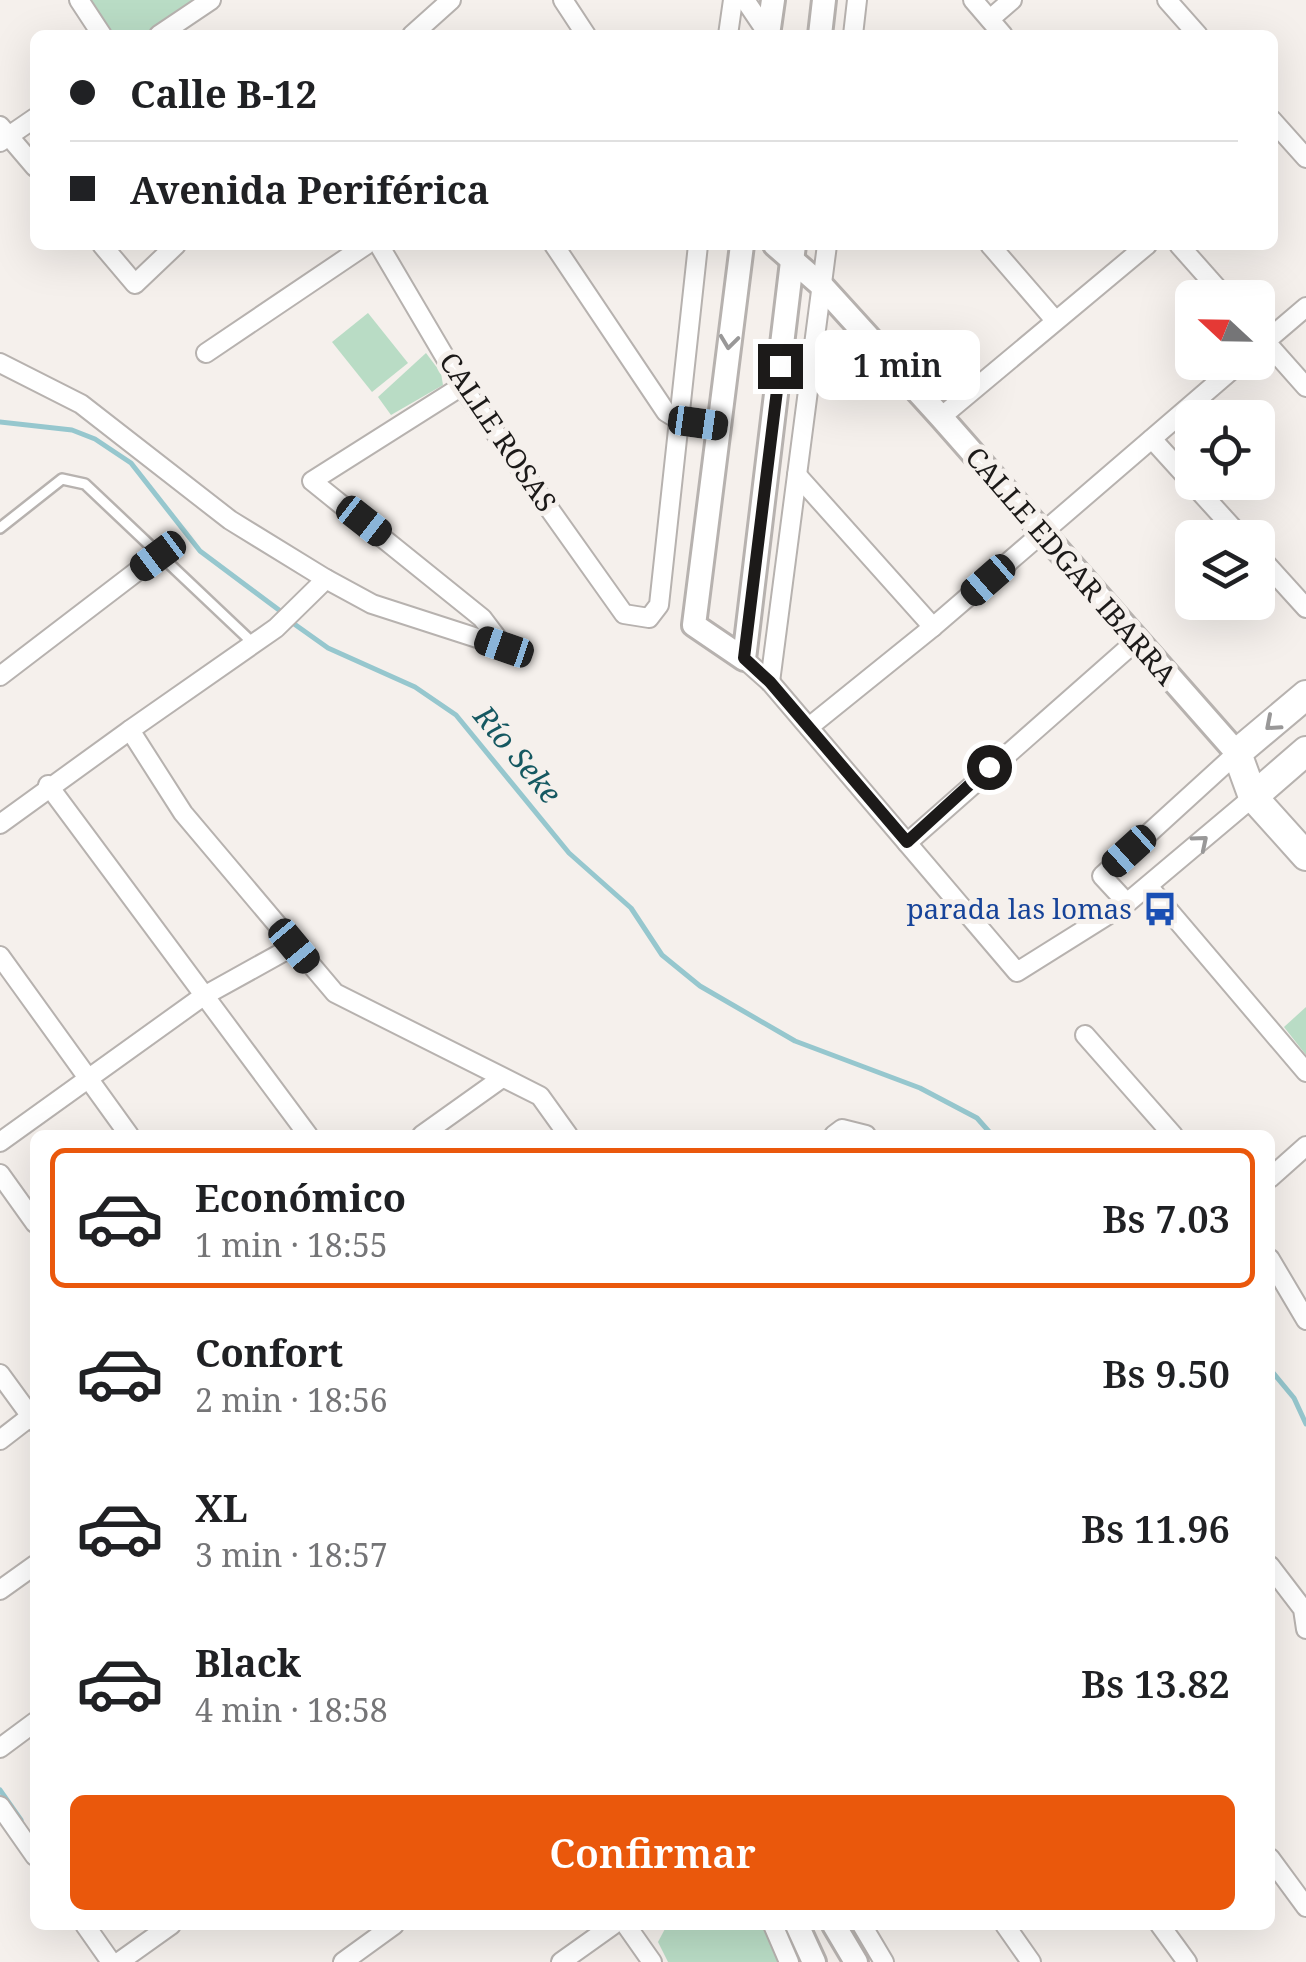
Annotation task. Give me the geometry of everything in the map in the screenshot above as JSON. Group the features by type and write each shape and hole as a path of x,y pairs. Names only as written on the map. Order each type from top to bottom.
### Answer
{"main road":[{"path":"1238,753 1306,695"},
{"path":"1253,797 1306,750"},
{"name":"CALLE EDGAR IBARRA","path":"1238,753 1253,797 1306,856"}],"street":[{"path":"79,0 99,30"},
{"path":"166,30 211,0"},
{"path":"563,0 583,30"},
{"path":"729,30 733,0"},
{"path":"745,0 765,30"},
{"path":"769,30 773,0"},
{"path":"821,30 824,0"},
{"path":"854,30 857,0"},
{"path":"973,0 999,30"},
{"path":"990,19 1012,0"},
{"path":"1167,0 1194,30"},
{"path":"417,30 440,4"},
{"path":"30,121 3,135 30,162"},
{"path":"1278,127 1306,158"},
{"path":"106,250 135,284 171,250"},
{"path":"206,352 359,250"},
{"name":"CALLE ROSAS","path":"382,250 462,386 624,614 649,618 659,605 678,420"},
{"path":"557,250 660,404 678,420 719,426"},
{"path":"678,420 697,250"},
{"path":"741,250 694,625 744,658 770,682 1017,972 1127,904 1253,797"},
{"path":"744,658 788,250"},
{"name":"CALLE EDGAR IBARRA","path":"789,250 1238,753"},
{"path":"770,682 826,250"},
{"path":"994,250 1054,319"},
{"path":"941,416 1141,250"},
{"path":"1183,250 1210,280"},
{"path":"1275,330 1306,307"},
{"path":"1275,356 1306,387"},
{"path":"0,363 81,404 230,520 326,579 372,604 504,647 482,618 312,481 462,386"},
{"path":"809,727 933,627 1220,380"},
{"path":"1152,439 1226,520"},
{"path":"797,476 933,627"},
{"path":"0,676 158,556"},
{"path":"1275,574 1306,608"},
{"path":"0,824 48,786 276,628 326,579"},
{"path":"907,842 1135,642"},
{"path":"130,730 176,804 335,993 540,1096 564,1130"},
{"path":"1127,904 1102,876 1238,753"},
{"path":"48,786 304,1130"},
{"path":"1148,886 1306,1072"},
{"path":"0,1142 202,997 294,946"},
{"path":"0,956 125,1130"},
{"path":"1084,1034 1169,1130"},
{"path":"429,1130 502,1078"},
{"path":"1275,1174 1306,1146"},
{"path":"0,1174 30,1216"},
{"path":"1275,1267 1306,1320"},
{"path":"0,1374 30,1412"},
{"path":"0,1440 30,1420"},
{"path":"0,1590 30,1569"},
{"path":"1275,1573 1303,1609 1306,1628"},
{"path":"0,1748 30,1726"},
{"path":"0,1806 30,1849"},
{"path":"1275,1865 1306,1906"},
{"path":"89,1930 115,1962 163,1930"},
{"path":"343,1962 387,1930"},
{"path":"562,1962 607,1930"},
{"path":"630,1930 652,1962"},
{"path":"775,1930 789,1962"},
{"path":"800,1930 814,1962"},
{"path":"837,1930 856,1962"},
{"path":"865,1930 884,1962"},
{"path":"1009,1930 1031,1962"},
{"path":"1164,1930 1187,1962"}],"lane":[{"path":"0,528 62,478 85,484 254,644"}],"green space":[{"path":"89,0 198,0 154,30 109,30"},
{"path":"368,313 408,363 372,392 332,342"},
{"path":"426,353 441,373 443,385 391,415 378,397"},
{"path":"1306,1007 1306,1055 1284,1027"},
{"path":"664,1930 769,1930 783,1962 668,1962 658,1942"}],"waterway":[{"name":"Río Seke","path":"0,422 72,430 95,439 131,463 200,551 283,613"},
{"name":"Río Seke","path":"290,621 328,648 415,687 456,715 569,853 631,908 662,955 700,986 795,1041 920,1088 977,1118 988,1130"},
{"name":"Río Seke","path":"1275,1375 1294,1398 1306,1424"},
{"path":"0,1790 21,1820"}],"place":[{"name":"parada las lomas","path":"1160,909"}],"route":[{"path":"780,366 744,658 770,682 907,842 989,767"}]}
